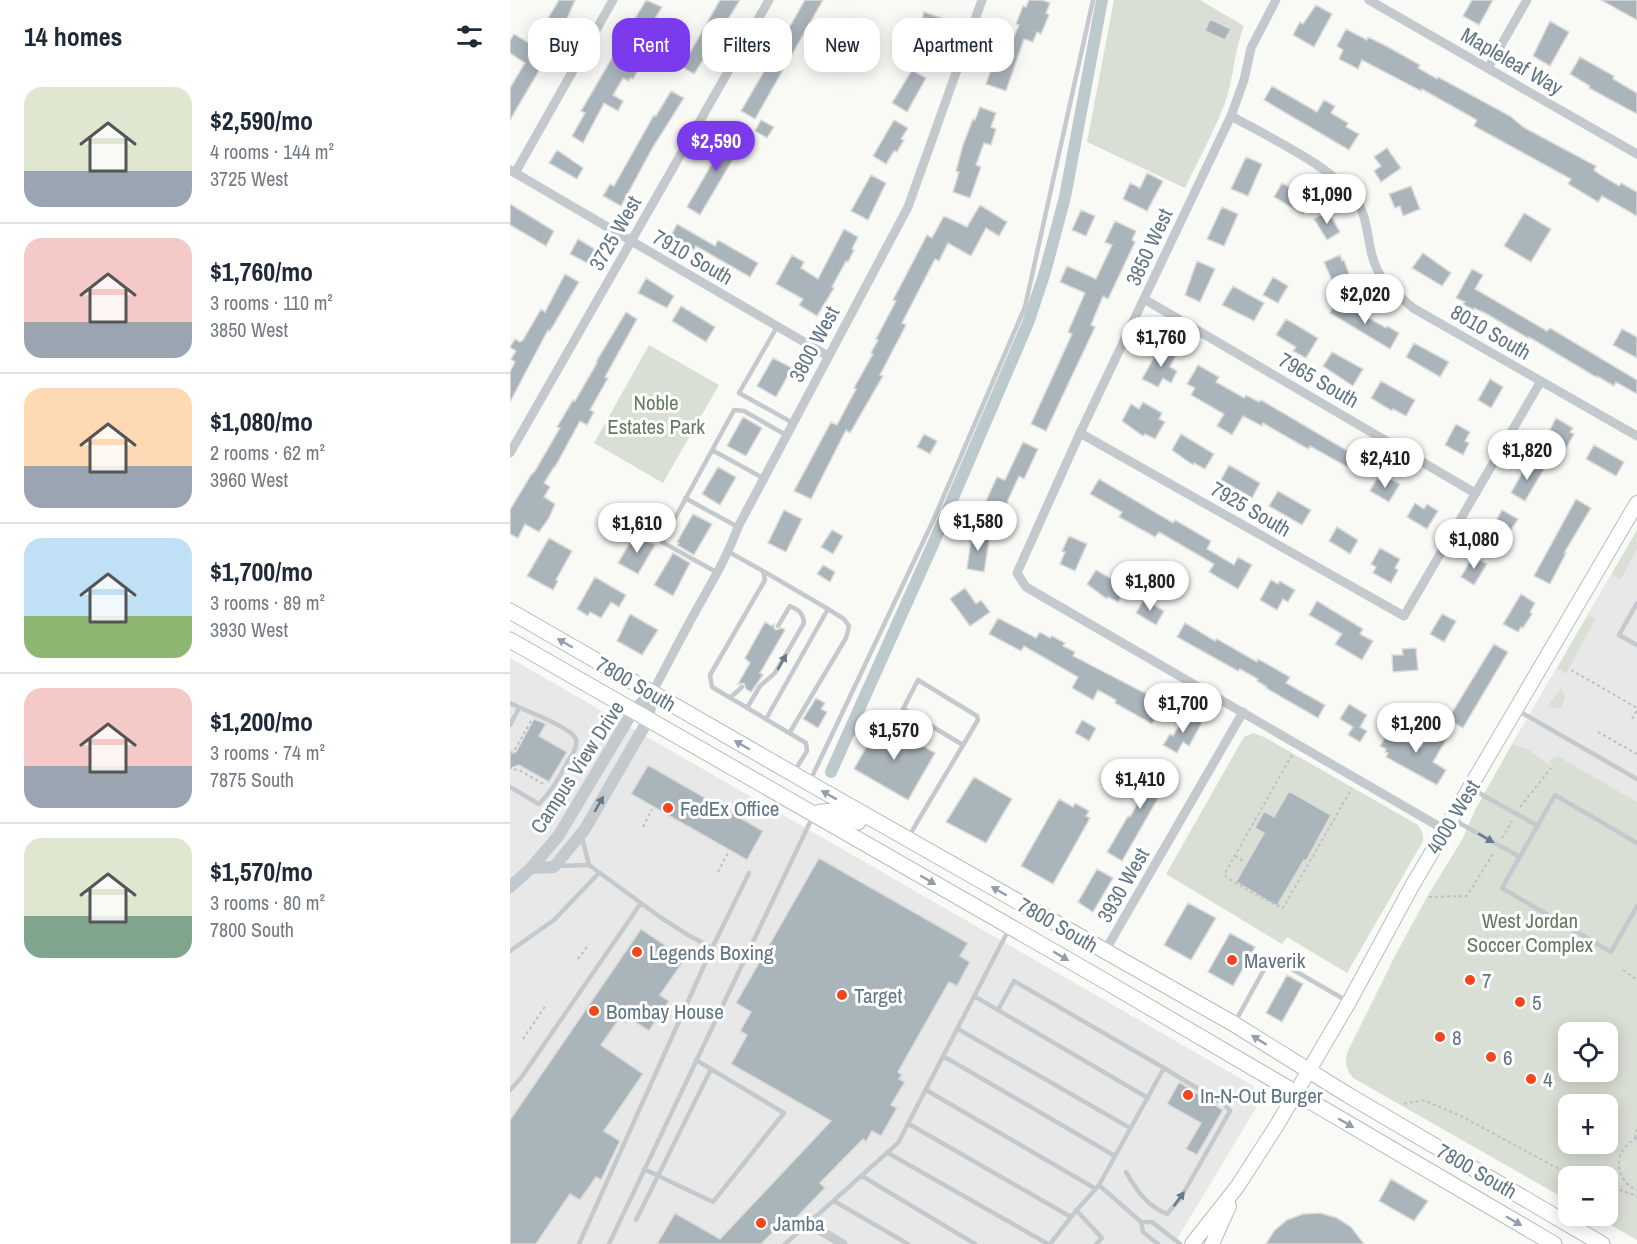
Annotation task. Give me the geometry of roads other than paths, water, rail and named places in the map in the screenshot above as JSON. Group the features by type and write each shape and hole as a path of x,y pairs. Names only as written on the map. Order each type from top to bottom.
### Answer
{"main road":[{"name":"4000 West","path":"1237,1187 1309,1071 1407,894 1637,503"},
{"name":"7800 South","path":"510,611 792,774 1234,1024 1309,1071 1602,1244"},
{"name":"7800 South","path":"510,640 1010,927 1554,1244"},
{"path":"814,814 824,810 844,814 891,842 902,844 907,839"},
{"path":"1192,1244 1237,1187"},
{"path":"1212,1244 1237,1187"}],"street":[{"path":"513,172 613,0"},
{"name":"3725 West","path":"510,453 769,0"},
{"name":"3800 West","path":"652,693 718,573 763,478 908,207 982,0"},
{"name":"3850 West","path":"1243,712 1026,587 1017,573 1080,433 1231,116 1244,80 1251,48 1276,0"},
{"name":"Mapleleaf Way","path":"1369,0 1637,154"},
{"path":"1488,68 1527,0"},
{"name":"8010 South","path":"1231,116 1335,176 1355,198 1366,220 1376,266 1389,288 1413,308 1637,436"},
{"name":"7910 South","path":"513,172 828,356"},
{"name":"7965 South","path":"1144,299 1475,492"},
{"path":"1475,492 1541,381"},
{"name":"7925 South","path":"1080,433 1404,616 1475,492"},
{"path":"531,868 554,867 582,833 648,720 652,693"},
{"name":"Campus View Drive","path":"510,888 531,868 559,835 633,711 652,693"},
{"path":"1243,712 1449,824"},
{"name":"3930 West","path":"1105,951 1243,712"},
{"path":"808,1224 843,1244"}],"lane":[{"path":"809,783 933,521 1025,307 1092,0"},
{"path":"777,327 739,393 793,423"},
{"path":"718,573 662,542 734,410 744,411 786,435"},
{"path":"712,450 763,478"},
{"path":"685,498 738,527"},
{"path":"729,552 844,618 849,626 846,638 790,732"},
{"path":"763,571 765,580 710,675 712,687 806,743 807,751 792,774"},
{"path":"1637,603 1619,635 1637,645"},
{"path":"747,708 760,686 775,673 804,623 803,616 790,606 778,626"},
{"path":"766,719 828,609"},
{"path":"907,839 978,720 977,716 918,680 903,709 963,745"},
{"path":"730,698 742,687"},
{"path":"510,703 535,713 572,734 576,741 575,749 556,785 539,804 510,787"},
{"path":"510,725 519,708"},
{"path":"1516,709 1637,779"},
{"path":"1470,788 1538,826"},
{"path":"1637,843 1555,795 1502,888 1611,952 1637,906"},
{"path":"609,1244 814,814"},
{"path":"1449,824 1520,857"},
{"path":"582,833 589,865 688,935 712,948"},
{"path":"554,867 589,865"},
{"path":"510,951 554,920 599,873"},
{"path":"579,1244 712,948 749,873"},
{"path":"510,1090 521,1078 641,903"},
{"path":"786,1244 898,1143 1010,927"},
{"path":"1234,1024 1271,957 1349,1002"},
{"path":"998,1010 1014,981 1164,1068 1226,1106 1230,1111 1180,1199 1167,1214 1155,1209 1139,1194 1126,1172"},
{"path":"974,996 1148,1098"},
{"path":"958,1029 1130,1128"},
{"path":"943,1056 1115,1156"},
{"path":"644,1169 713,1202 784,1113 696,1060"},
{"path":"888,1153 1049,1244 1097,1187 1164,1068"},
{"path":"636,1220 711,1070"},
{"path":"926,1090 1097,1187 1141,1222 1152,1222 1180,1244"},
{"path":"909,1124 1071,1217"},
{"path":"862,1176 975,1244"},
{"path":"834,1201 908,1244"},
{"path":"1076,1210 1102,1238 1096,1244"},
{"path":"1141,1222 1143,1232 1158,1244"}],"waterway":[{"path":"831,772 934,542 1028,323 1045,272 1065,197 1102,0"}],"place":[{"name":"FedEx Office","path":"668,808"},
{"name":"Legends Boxing","path":"637,952"},
{"name":"Maverik","path":"1232,960"},
{"name":"7","path":"1470,980"},
{"name":"Target","path":"842,995"},
{"name":"5","path":"1520,1002"},
{"name":"Bombay House","path":"594,1011"},
{"name":"8","path":"1440,1037"},
{"name":"6","path":"1491,1057"},
{"name":"4","path":"1531,1079"},
{"name":"In-N-Out Burger","path":"1188,1095"},
{"name":"Jamba","path":"761,1223"}],"park label":[{"name":"Noble Estates Park","path":"656,414"},
{"name":"West Jordan Soccer Complex","path":"1530,932"}]}
